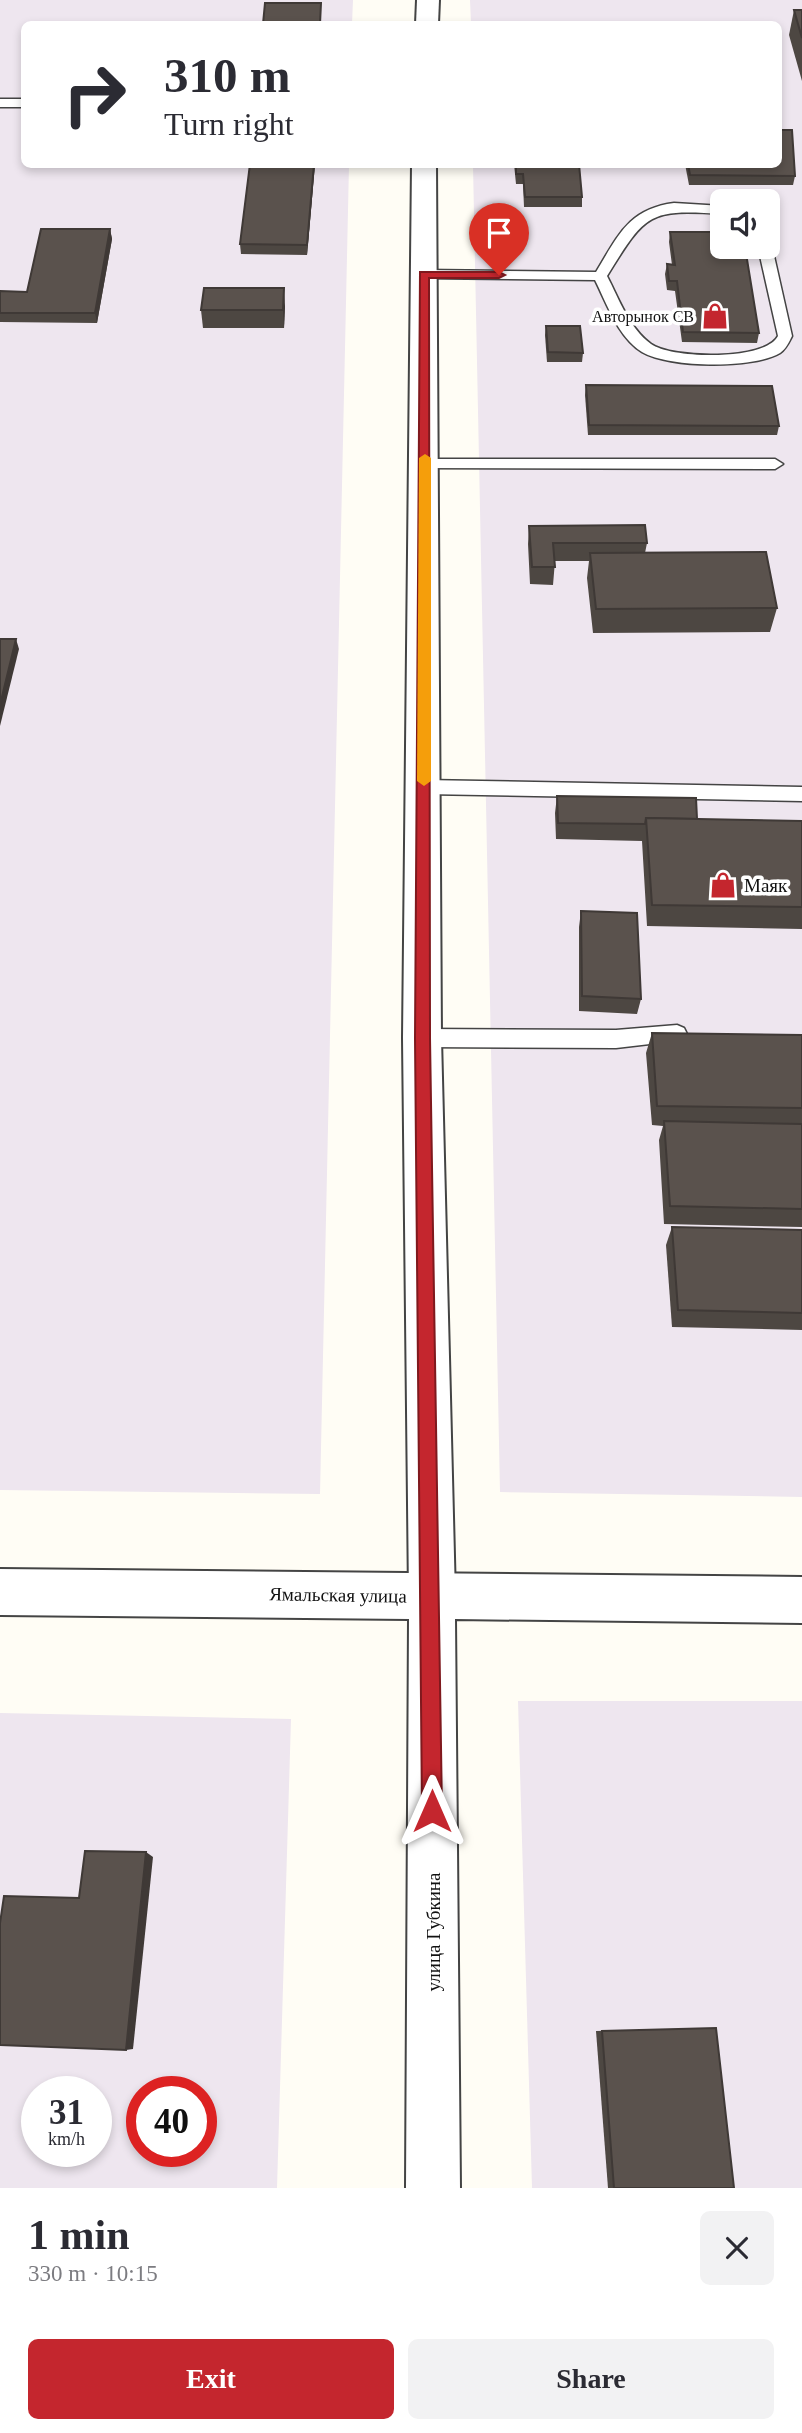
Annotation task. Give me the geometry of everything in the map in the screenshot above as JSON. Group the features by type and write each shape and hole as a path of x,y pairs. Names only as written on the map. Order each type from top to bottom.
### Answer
{"street":[{"path":"427,21 428,0"},
{"name":"улица Губкина","path":"424,168 422,1038 432,1596 433,2188"},
{"name":"Ямальская улица","path":"0,1592 802,1600"}],"lane":[{"path":"0,103 21,103"},
{"path":"600,276 636,219 649,210 664,207 710,209"},
{"path":"600,276 635,337 649,351 684,358 758,356 777,349 785,336 768,259"},
{"path":"424,274 600,276"},
{"path":"425,464 775,464"},
{"path":"424,787 802,794"},
{"path":"422,1038 616,1039 662,1033 700,1034"}],"shaded area":[{"path":"0,0 353,0 352,21 21,21 21,168 349,168 320,1494 0,1490"},
{"path":"470,0 802,0 802,1497 500,1492 473,168 782,168 782,21 471,21"},
{"path":"518,1701 802,1701 802,2188 532,2188"},
{"path":"0,1713 291,1719 277,2188 0,2188"}],"building":[{"path":"265,3 321,3 320,21 263,21"},
{"path":"794,10 802,10 802,38"},
{"path":"782,130 792,130 795,176 690,175 689,168 782,168"},
{"path":"250,168 314,168 307,245 240,244"},
{"path":"516,168 579,168 582,197 525,197 523,174 516,174"},
{"path":"41,229 110,229 95,313 0,313 0,291 27,292"},
{"name":"Авторынок СВ","path":"670,232 710,232 710,259 747,259 759,333 683,332 677,281 669,281 667,264 675,265"},
{"path":"204,288 284,288 283,310 201,310"},
{"path":"546,326 580,326 583,353 548,352"},
{"path":"586,385 772,386 779,426 589,425"},
{"path":"645,525 647,543 553,543 555,567 532,567 529,526"},
{"path":"766,552 777,608 596,609 590,553"},
{"path":"0,639 16,639 0,705"},
{"path":"557,796 696,798 697,819 646,818 645,824 558,823"},
{"name":"Маяк","path":"646,818 802,821 802,907 652,905"},
{"path":"581,911 637,913 641,999 582,996"},
{"path":"652,1033 802,1035 802,1108 657,1106"},
{"path":"664,1121 802,1124 802,1209 670,1206"},
{"path":"672,1227 802,1230 802,1313 678,1310"},
{"path":"85,1851 146,1852 126,2050 0,2045 0,1923 4,1896 79,1898"},
{"path":"716,2028 734,2188 614,2188 602,2031"}],"slow traffic":[{"path":"424,781 425,458"}],"place":[{"name":"Авторынок СВ","path":"715,316"},
{"name":"Маяк","path":"723,885"}],"route":[{"path":"432,1811 431,1568 422,1038 426,415 424,274 499,275"}]}
